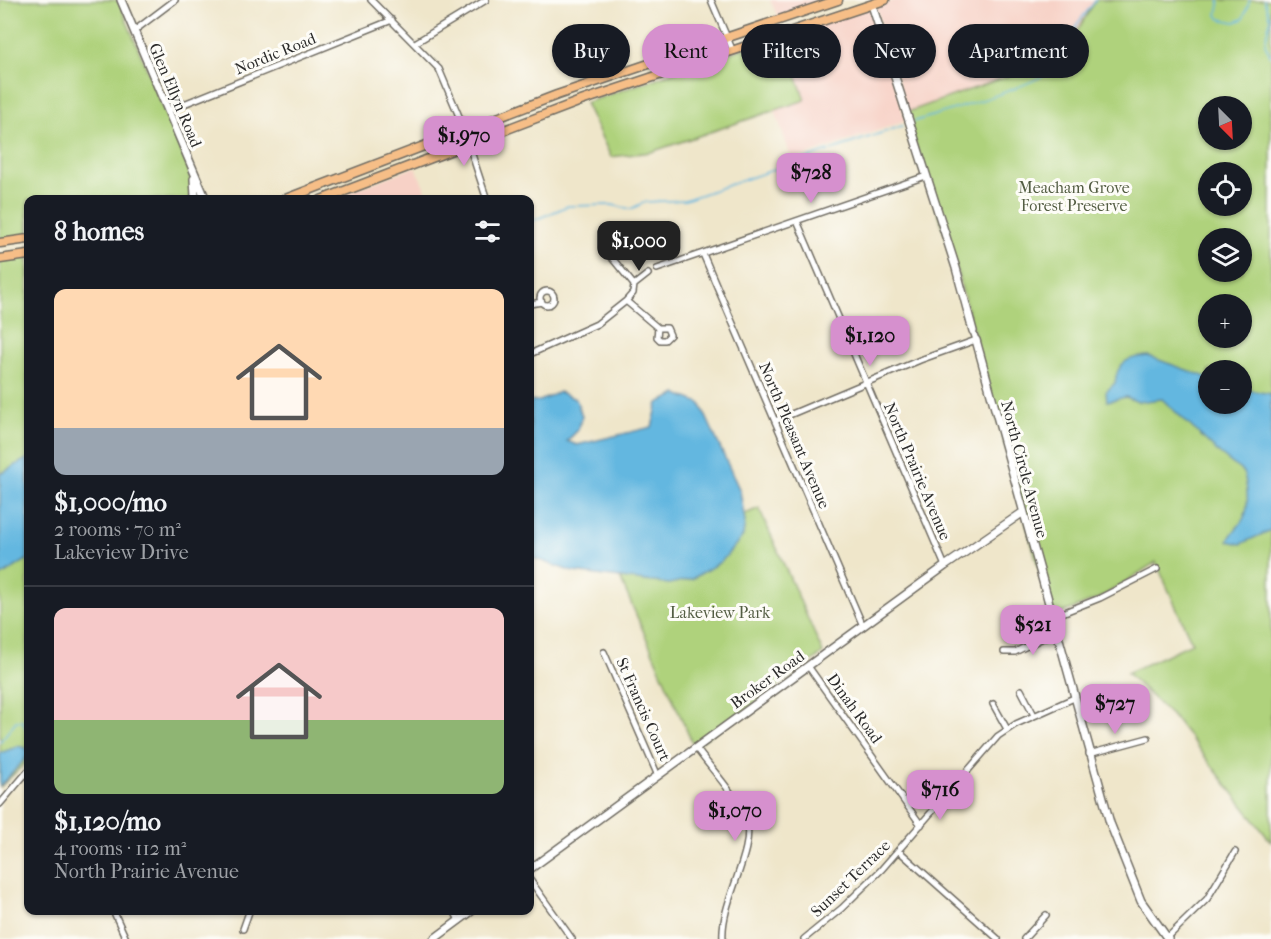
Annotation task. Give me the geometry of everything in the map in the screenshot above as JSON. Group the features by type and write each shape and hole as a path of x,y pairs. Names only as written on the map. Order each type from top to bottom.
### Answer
{"main road":[{"path":"729,38 837,0"},
{"path":"334,195 561,108 871,2 885,0"},
{"path":"295,195 557,95 642,67"},
{"path":"0,243 24,240"},
{"path":"0,259 24,256"}],"street":[{"name":"Glen Ellyn Road","path":"121,0 204,195"},
{"path":"134,31 175,0"},
{"path":"371,0 439,69 464,130 485,195"},
{"path":"415,43 486,0"},
{"path":"711,0 722,24"},
{"name":"North Circle Avenue","path":"871,2 956,268 1055,633 1110,823 1142,901 1168,938"},
{"name":"Nordic Road","path":"169,110 392,20"},
{"path":"729,41 732,50"},
{"path":"191,168 195,184 194,195"},
{"path":"657,269 926,176"},
{"name":"North Prairie Avenue","path":"796,221 945,566"},
{"path":"603,248 634,285"},
{"name":"North Pleasant Avenue","path":"703,254 862,626"},
{"path":"534,352 597,324 626,301 633,293 634,285 648,274"},
{"path":"626,301 658,328"},
{"path":"534,303 542,302"},
{"path":"775,421 865,382 976,340"},
{"name":"Broker Road","path":"534,866 862,626 1022,513"},
{"path":"1052,617 1100,598 1157,569"},
{"path":"1004,652 1015,652 1055,633"},
{"name":"St Francis Court","path":"604,652 658,776"},
{"name":"Dinah Road","path":"808,666 921,825"},
{"path":"1021,690 1035,715"},
{"name":"Sunset Terrace","path":"804,939 842,908 899,851 986,747 1006,729 1074,698"},
{"path":"993,704 1006,729"},
{"path":"1089,754 1148,738"},
{"path":"696,748 742,811 747,826 744,852 724,911 723,939"},
{"path":"0,804 24,776"},
{"path":"899,851 998,939"},
{"path":"1168,938 1207,899 1235,852"},
{"path":"534,886 572,939"},
{"path":"115,915 126,939"},
{"path":"243,929 249,915"},
{"path":"456,915 459,921"},
{"path":"434,939 467,915"},
{"path":"1024,939 1046,915"}],"shaded area":[{"path":"770,0 835,0 779,19"},
{"path":"896,0 1096,0 1081,24 948,24 948,78 1003,78 908,112 898,78 936,78 936,24 881,24 876,7"},
{"path":"870,7 875,24 853,24 853,78 892,78 906,121 792,160 775,110 804,100 797,78 841,78 841,24 817,24"},
{"path":"415,167 428,195 341,195"}],"green space":[{"path":"0,0 118,0 189,170 191,195 24,195 24,239 0,242"},
{"name":"Meacham Grove Forest Preserve","path":"1096,0 1271,0 1271,842 1178,722 1127,673 1192,643 1156,562 1100,598 1052,617 956,268 905,113 1002,78 1089,78 1089,24 1081,24"},
{"path":"741,49 741,78 797,78 805,100 651,152 611,157 585,103 657,78 729,78 729,53"},
{"path":"24,256 24,765 0,787 0,260"},
{"name":"Lakeview Park","path":"759,508 823,653 694,747 617,571"}],"water":[{"path":"1148,356 1198,374 1198,414 1252,414 1252,391 1271,394 1271,530 1241,544 1228,541 1247,510 1244,473 1220,454 1162,399 1138,402 1126,397 1107,401 1106,392 1115,383 1121,365 1135,358"},
{"path":"559,392 576,399 582,416 578,430 567,441 577,445 652,427 658,403 677,394 700,403 740,491 745,521 743,536 722,561 692,579 669,584 573,572 534,558 534,401 540,401"},
{"path":"24,460 24,562 0,577 0,474"},
{"path":"19,746 24,748 24,760 0,786 0,753"}],"waterway":[{"path":"1077,24 1096,0"},
{"path":"1220,0 1217,15 1220,19 1235,22 1243,19 1250,0"},
{"path":"1264,0 1270,19 1265,44 1271,57"},
{"path":"913,122 1012,90 1039,78"},
{"path":"534,220 568,206 612,205 631,209 645,202 685,200 902,126"},
{"path":"0,742 16,721 22,721 24,724"}]}
